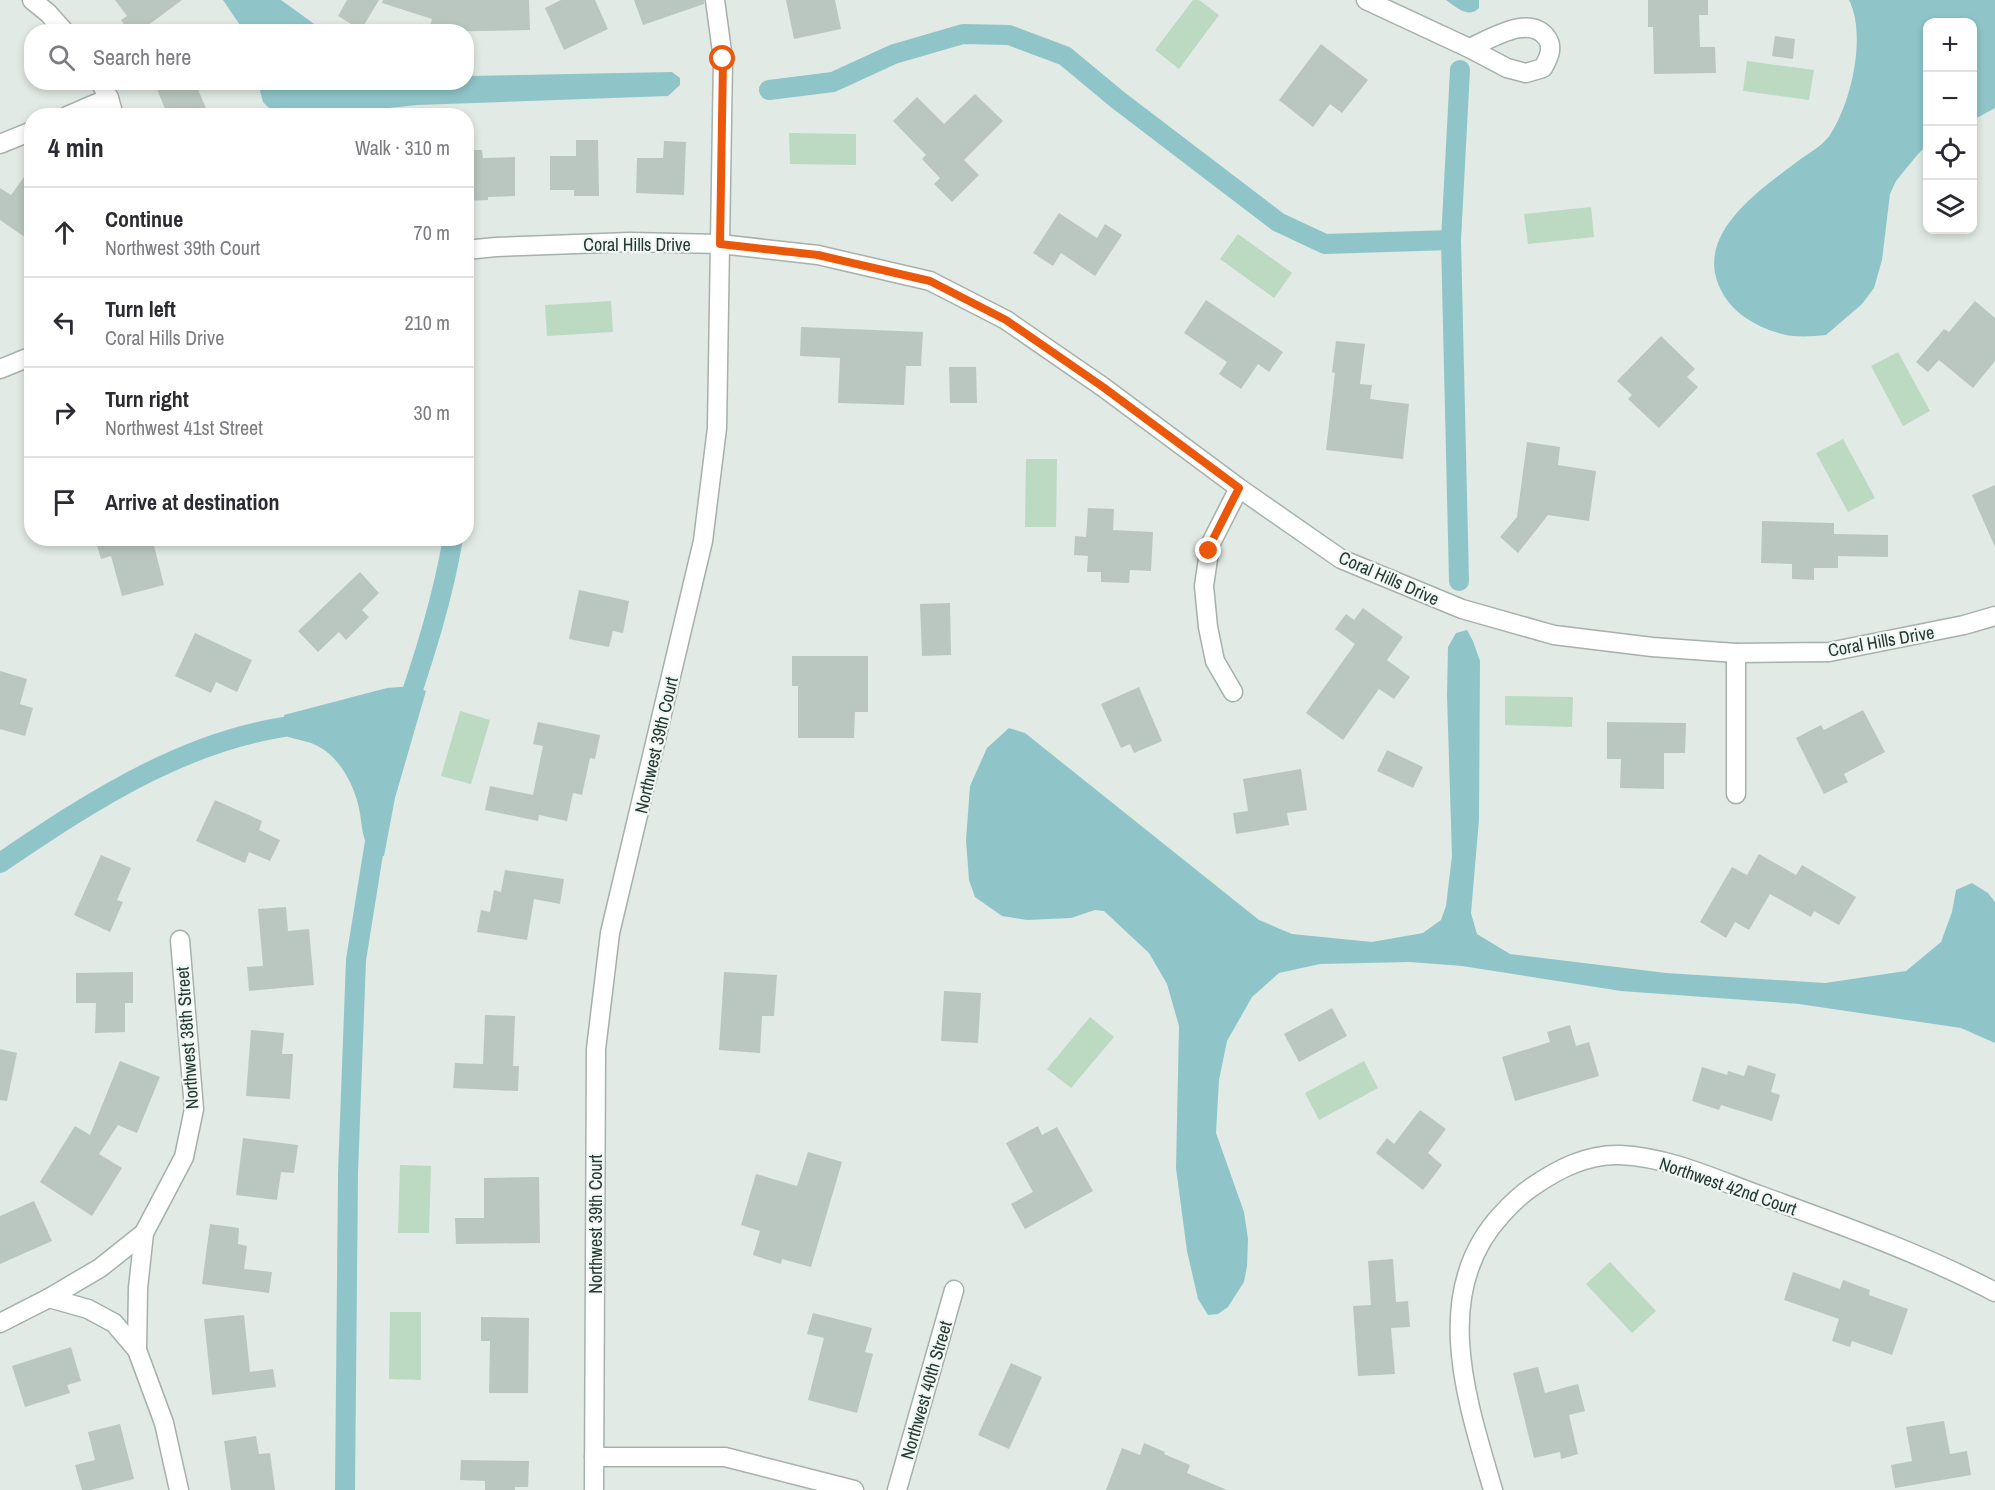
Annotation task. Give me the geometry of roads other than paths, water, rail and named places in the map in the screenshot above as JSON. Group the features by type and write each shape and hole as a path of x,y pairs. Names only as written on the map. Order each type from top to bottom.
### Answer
{"street":[{"path":"32,0 57,24"},
{"name":"Northwest 39th Court","path":"594,1490 596,1048 610,933 703,541 717,429 723,59 715,0"},
{"path":"1366,0 1469,48"},
{"path":"86,108 107,99"},
{"path":"0,144 24,134"},
{"name":"Coral Hills Drive","path":"474,249 630,242 720,244 818,255 930,281 1006,320 1103,387 1341,560 1462,609 1554,635 1652,647 1736,653 1829,652 1964,626 1995,616"},
{"path":"0,369 24,359"},
{"path":"1233,692 1215,661 1208,627 1204,586 1210,545 1239,488"},
{"path":"1736,653 1736,794"},
{"name":"Northwest 38th Street","path":"137,1350 138,1288 144,1233 184,1157 194,1109 180,940"},
{"name":"Northwest 42nd Court","path":"1494,1490 1476,1431 1463,1371 1459,1333 1462,1292 1474,1251 1492,1225 1521,1194 1552,1173 1583,1159 1620,1155 1672,1163 1831,1221 1971,1279 1995,1292"},
{"name":"Northwest 38th Street","path":"50,1298 100,1268 144,1233"},
{"name":"Northwest 40th Street","path":"897,1490 954,1290"},
{"path":"0,1323 50,1298"},
{"name":"Northwest 38th Street","path":"50,1298 87,1309 114,1323 137,1350 164,1423 178,1490"},
{"path":"594,1457 725,1457 854,1490"}],"water":[{"path":"223,0 281,0 314,24 239,24"},
{"path":"1446,0 1479,0 1479,8 1466,12"},
{"path":"1849,0 1995,0 1995,108 1977,118 1977,18 1923,18 1923,149 1896,181 1890,194 1882,260 1874,288 1862,304 1826,335 1785,335 1766,329 1733,307 1716,278 1715,257 1720,237 1732,218 1748,201 1817,148 1830,135 1844,105 1854,69 1857,32"},
{"path":"672,72 680,78 680,85 668,96 388,108 269,108 263,102 260,90 474,90 474,76"},
{"path":"1467,630 1480,661 1479,819 1471,913 1477,934 1510,954 1666,973 1825,983 1906,971 1941,942 1952,912 1956,890 1972,883 1988,893 1995,902 1995,1043 1961,1028 1799,1004 1621,991 1462,966 1410,962 1320,964 1279,973 1252,997 1227,1041 1219,1080 1216,1133 1244,1212 1248,1239 1247,1266 1244,1282 1228,1307 1218,1314 1208,1315 1198,1299 1187,1251 1176,1168 1179,1026 1167,984 1149,953 1104,911 1095,910 1071,918 1027,920 1002,916 975,897 969,880 966,840 970,786 987,748 1009,728 1025,733 1259,920 1292,934 1372,942 1423,933 1441,920 1446,906 1452,856 1447,695 1448,647 1456,633"},
{"path":"414,686 426,691 395,798 384,856 371,853 367,846 355,795 342,768 320,747 288,737 284,715 387,688"}],"waterway":[{"path":"769,90 833,82 894,54 963,34 1009,35 1065,56 1118,100 1278,222 1325,244 1451,240"},
{"path":"1459,581 1451,240 1460,70"},
{"path":"406,710 433,625 451,546"},
{"path":"0,863 109,793 187,755 227,740 268,730 311,724"},
{"path":"345,1490 348,1173 356,960 377,829"}]}
